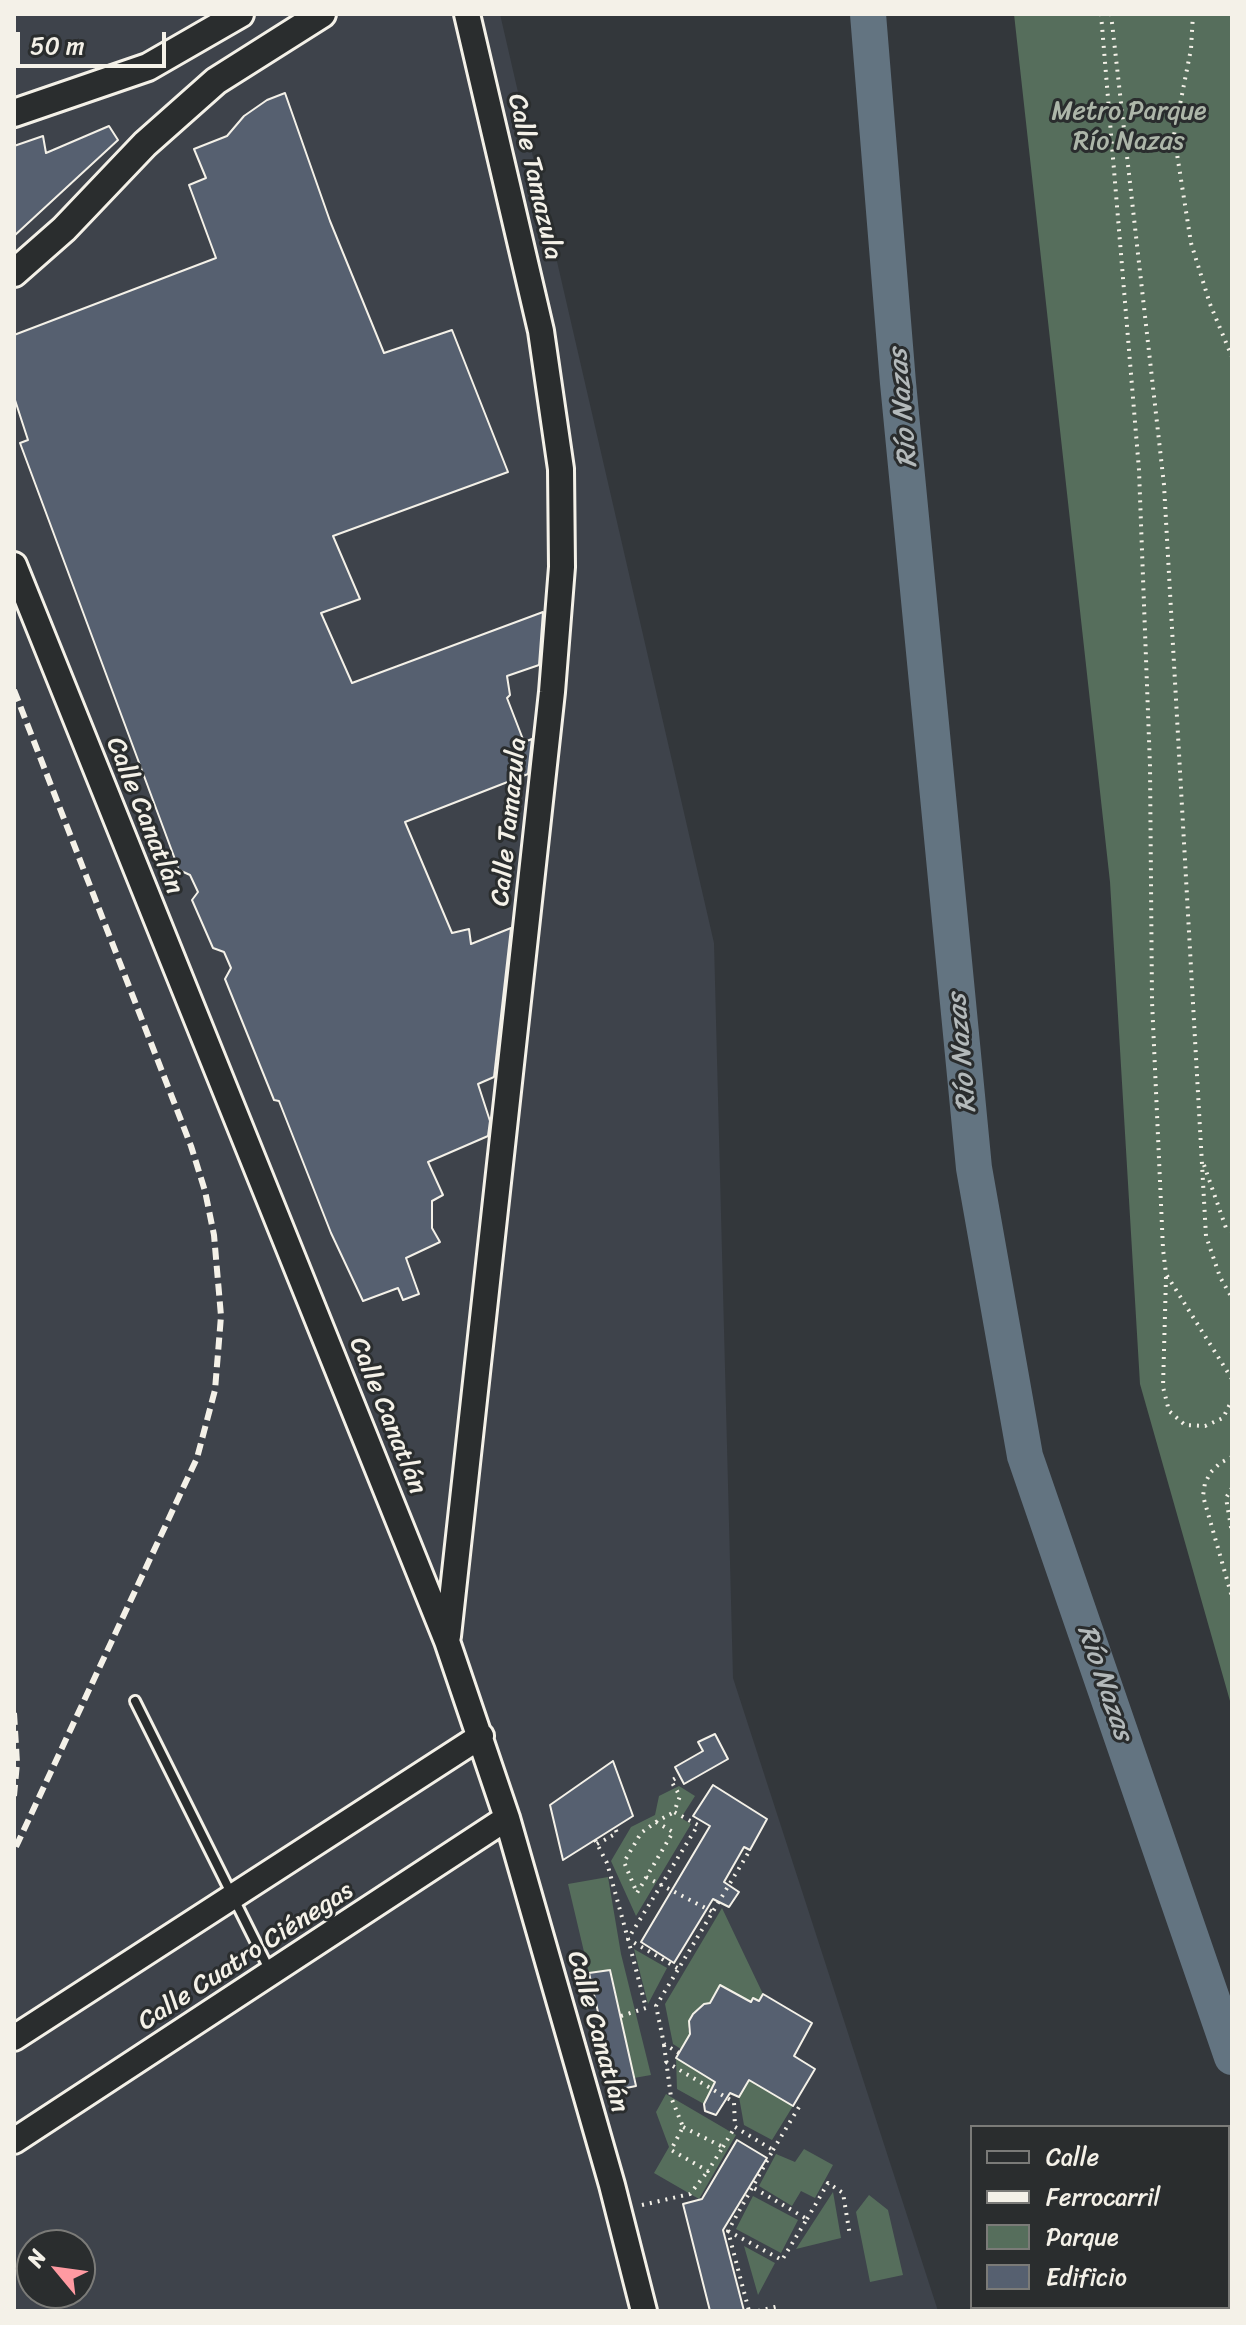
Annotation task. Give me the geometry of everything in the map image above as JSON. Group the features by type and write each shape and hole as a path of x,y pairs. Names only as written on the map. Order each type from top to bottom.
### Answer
{"main road":[{"path":"14,113 148,67 240,14"},
{"path":"14,273 64,229 145,144 216,81 322,14"}],"street":[{"name":"Calle Tamazula","path":"447,1641 552,692 562,567 561,469 541,331 467,14"},
{"name":"Calle Canatlán","path":"14,565 447,1641 507,1818 608,2169 644,2311"},
{"path":"14,2038 481,1736"},
{"name":"Calle Cuatro Ciénegas","path":"14,2141 507,1818"}],"lane":[{"path":"135,1701 272,1973"}],"path":[{"path":"1101,14 1139,470 1150,766 1152,1001 1166,1274 1163,1387 1169,1411 1185,1425 1205,1426 1223,1418 1232,1400"},
{"path":"1111,14 1164,485 1206,1236 1220,1277 1232,1298"},
{"path":"1193,14 1191,49 1174,135 1191,243 1210,304 1232,357"},
{"path":"1202,1159 1226,1228 1232,1231"},
{"path":"1166,1274 1232,1379"},
{"path":"1232,1457 1211,1472 1203,1496 1232,1597"},
{"path":"1232,1488 1226,1498 1232,1533"},
{"path":"656,1822 673,1832 637,1893 624,1862 641,1833 656,1822 674,1812 680,1796 671,1781 679,1776"},
{"path":"628,1939 698,1825 674,1812"},
{"path":"615,1828 617,1833 596,1842 607,1863 646,2008"},
{"path":"723,2147 683,2127 671,2097 656,2006 750,1850"},
{"path":"646,1877 713,1912"},
{"path":"628,1939 679,1969"},
{"path":"621,2016 656,2006"},
{"path":"664,2044 679,2053"},
{"path":"642,2205 690,2194 735,2127 734,2102 666,2062"},
{"path":"749,2311 728,2231 799,2107"},
{"path":"683,2127 671,2150 708,2171"},
{"path":"735,2127 773,2150"},
{"path":"728,2231 782,2260 828,2183 843,2193 850,2236"},
{"path":"752,2187 807,2219"},
{"path":"758,2311 779,2306"}],"shaded area":[{"path":"14,14 500,14 714,943 733,1678 938,2311 14,2311"}],"green space":[{"name":"Metro Parque Río Nazas","path":"1014,14 1232,14 1232,1708 1140,1384 1110,882"},
{"path":"679,1786 695,1796 681,1818 691,1824 636,1916 611,1861 631,1827 655,1815 659,1796"},
{"path":"608,1877 621,1954 651,2075 634,2078 611,1970 589,1973 568,1884"},
{"path":"722,1908 763,1994 759,2001 751,2002 720,1985 710,2003 703,2004 693,2014 688,2029 690,2034 681,2049 673,2044 665,2004"},
{"path":"634,1949 667,1968 648,2004"},
{"path":"676,2058 715,2082 704,2104 677,2089"},
{"path":"749,2080 793,2106 772,2140 744,2125 739,2097"},
{"path":"666,2094 736,2135 699,2199 654,2173 669,2147 656,2112"},
{"path":"804,2149 833,2165 815,2198 801,2191 792,2206 759,2186 776,2154 795,2162"},
{"path":"833,2192 841,2238 796,2249"},
{"path":"869,2195 888,2210 903,2275 870,2282 856,2212"},
{"path":"753,2196 798,2220 781,2253 736,2229"},
{"path":"744,2246 775,2263 758,2295"}],"building":[{"path":"285,93 330,221 384,353 452,330 508,472 333,536 360,599 321,613 352,683 543,612 539,665 507,676 510,695 507,698 524,742 532,739 528,774 405,822 452,933 469,929 471,944 511,928 494,1077 478,1084 490,1121 488,1136 428,1162 443,1195 432,1201 432,1228 440,1242 406,1258 419,1294 403,1300 398,1288 363,1301 331,1233 279,1101 274,1100 225,979 231,968 224,952 213,948 192,900 198,892 190,875 179,870 20,443 28,440 14,397 14,335 216,258 189,185 206,178 194,149 227,136 244,116 267,100"},
{"path":"109,126 118,140 14,236 14,146 43,136 46,153"},
{"path":"715,1734 728,1759 684,1784 675,1767 703,1751 698,1742"},
{"path":"613,1761 633,1816 563,1860 550,1805"},
{"path":"713,1785 767,1819 750,1850 744,1847 724,1882 739,1892 729,1907 713,1899 674,1963 641,1942 710,1826 693,1816"},
{"path":"610,1970 636,2086 616,2090 589,1973"},
{"path":"720,1985 751,2002 753,1998 759,2001 763,1994 812,2023 794,2056 815,2069 793,2106 749,2080 739,2097 730,2093 716,2115 705,2111 704,2104 715,2082 676,2058 690,2034 689,2021 693,2014 704,2004 710,2003"},
{"path":"737,2140 767,2158 723,2230 744,2311 710,2311 683,2204 702,2199"}],"waterway":[{"name":"Río Nazas","path":"868,14 898,383 974,1168 1025,1456 1232,2057"}],"railway":[{"path":"14,690 191,1146 214,1235 221,1316 215,1390 197,1458 14,1851"},
{"path":"14,1713 17,1763 14,1796"}]}
